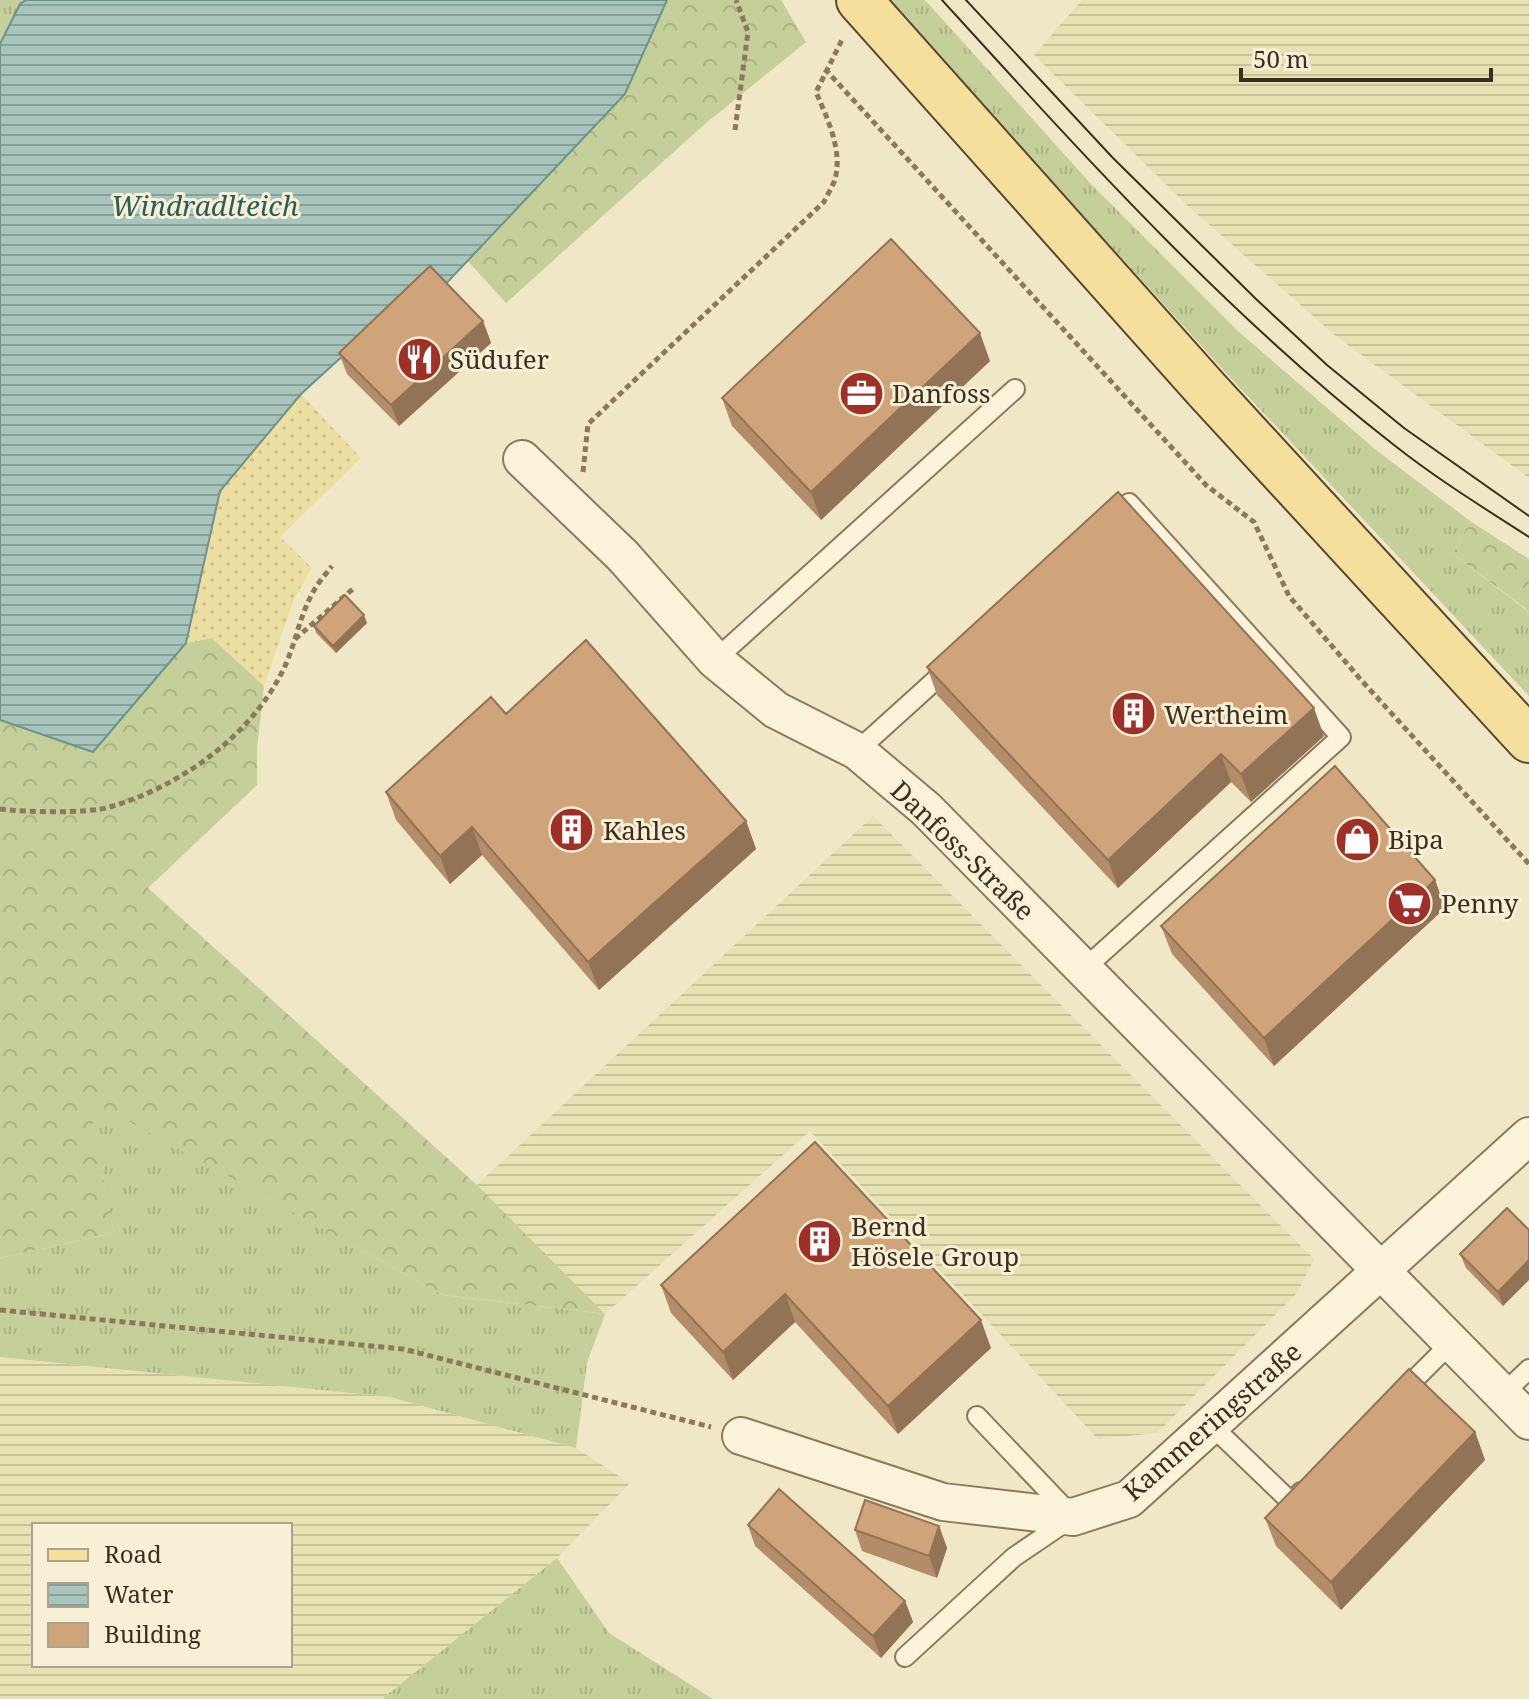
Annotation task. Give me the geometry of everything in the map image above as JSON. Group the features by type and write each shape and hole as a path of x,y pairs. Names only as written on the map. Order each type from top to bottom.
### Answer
{"main road":[{"path":"859,0 1195,378 1529,740"}],"street":[{"name":"Danfoss-Straße","path":"522,459 623,556 715,660 776,710 857,751 926,809 1383,1270"},
{"name":"Kammeringstraße","path":"741,1436 943,1502 1073,1517 1129,1499 1529,1136"},
{"path":"1383,1270 1529,1421"}],"lane":[{"path":"715,660 1015,389"},
{"path":"1084,969 1341,737 1129,503 1094,535"},
{"path":"857,751 964,654"},
{"path":"1386,1408 1452,1342"},
{"path":"1503,1394 1529,1369"},
{"path":"905,1657 1014,1557 1073,1517 977,1416"},
{"path":"1211,1425 1291,1502 1312,1481"}],"path":[{"path":"735,130 748,32 736,0"},
{"path":"579,513 588,424 824,202 835,178 836,151 816,92 825,69 1206,485 1254,522 1289,596 1529,864"},
{"path":"0,809 25,812 107,808 163,786 218,749 254,718 281,675 311,595 332,566"},
{"path":"294,640 354,588"},
{"path":"0,1310 403,1349 741,1436"}],"shaded area":[{"path":"1082,0 1529,0 1529,478 1337,337 1188,206 1034,55"},
{"path":"873,816 1314,1259 1297,1293 1157,1433 1098,1439 810,1131 605,1314 477,1185"},
{"path":"0,1357 390,1397 576,1448 630,1483 557,1558 382,1699 0,1699"}],"green space":[{"path":"0,0 26,0 20,4 0,44"},
{"path":"667,0 781,0 806,42 706,123 506,303 466,259 625,94"},
{"path":"887,0 925,0 1092,185 1239,332 1376,450 1470,521 1453,554 1529,614 1529,696 1227,374"},
{"path":"1470,521 1529,559 1529,614 1453,554"},
{"path":"212,638 264,686 257,748 257,785 148,888 477,1185 605,1314 443,1295 88,1099 114,1233 0,1258 0,720 93,751 186,643"},
{"path":"87,1098 443,1295 605,1314 587,1363 576,1448 390,1397 0,1357 0,1258 114,1233"},
{"path":"557,1558 609,1633 713,1699 382,1699"}],"sand":[{"path":"301,394 361,458 280,537 312,568 294,599 264,686 212,638 186,643 220,491"}],"water":[{"name":"Windradlteich","path":"26,0 667,0 625,94 440,290 393,310 301,394 220,491 186,643 93,752 0,720 0,44 20,4"}],"building":[{"name":"Danfoss","path":"891,239 980,333 811,492 722,398"},
{"name":"Südufer","path":"430,266 483,321 391,405 339,353"},
{"name":"Wertheim","path":"1118,492 1314,708 1241,774 1221,754 1108,860 927,667"},
{"path":"345,595 364,615 333,646 314,626"},
{"name":"Kahles","path":"586,640 746,821 588,962 472,827 440,856 386,792 491,697 506,714"},
{"path":"1335,766 1435,880 1264,1038 1161,926"},
{"name":"Bernd Hösele Group","path":"815,1142 981,1320 888,1406 785,1294 723,1352 661,1285"},
{"path":"1507,1208 1529,1230 1529,1260 1498,1292 1460,1254"},
{"path":"1409,1369 1475,1432 1331,1582 1265,1518"},
{"path":"779,1489 905,1601 873,1636 748,1525"},
{"path":"865,1500 939,1526 929,1556 855,1530"}],"tram line":[{"path":"942,0 1103,175 1273,343 1410,458 1529,537"},
{"path":"966,0 1113,158 1327,365 1404,428 1529,516"}],"place":[{"name":"Südufer","path":"419,359"},
{"name":"Danfoss","path":"861,393"},
{"name":"Wertheim","path":"1133,714"},
{"name":"Kahles","path":"572,830"},
{"name":"Bipa","path":"1357,839"},
{"name":"Penny","path":"1410,903"},
{"name":"Bernd Hösele Group","path":"820,1241"}]}
